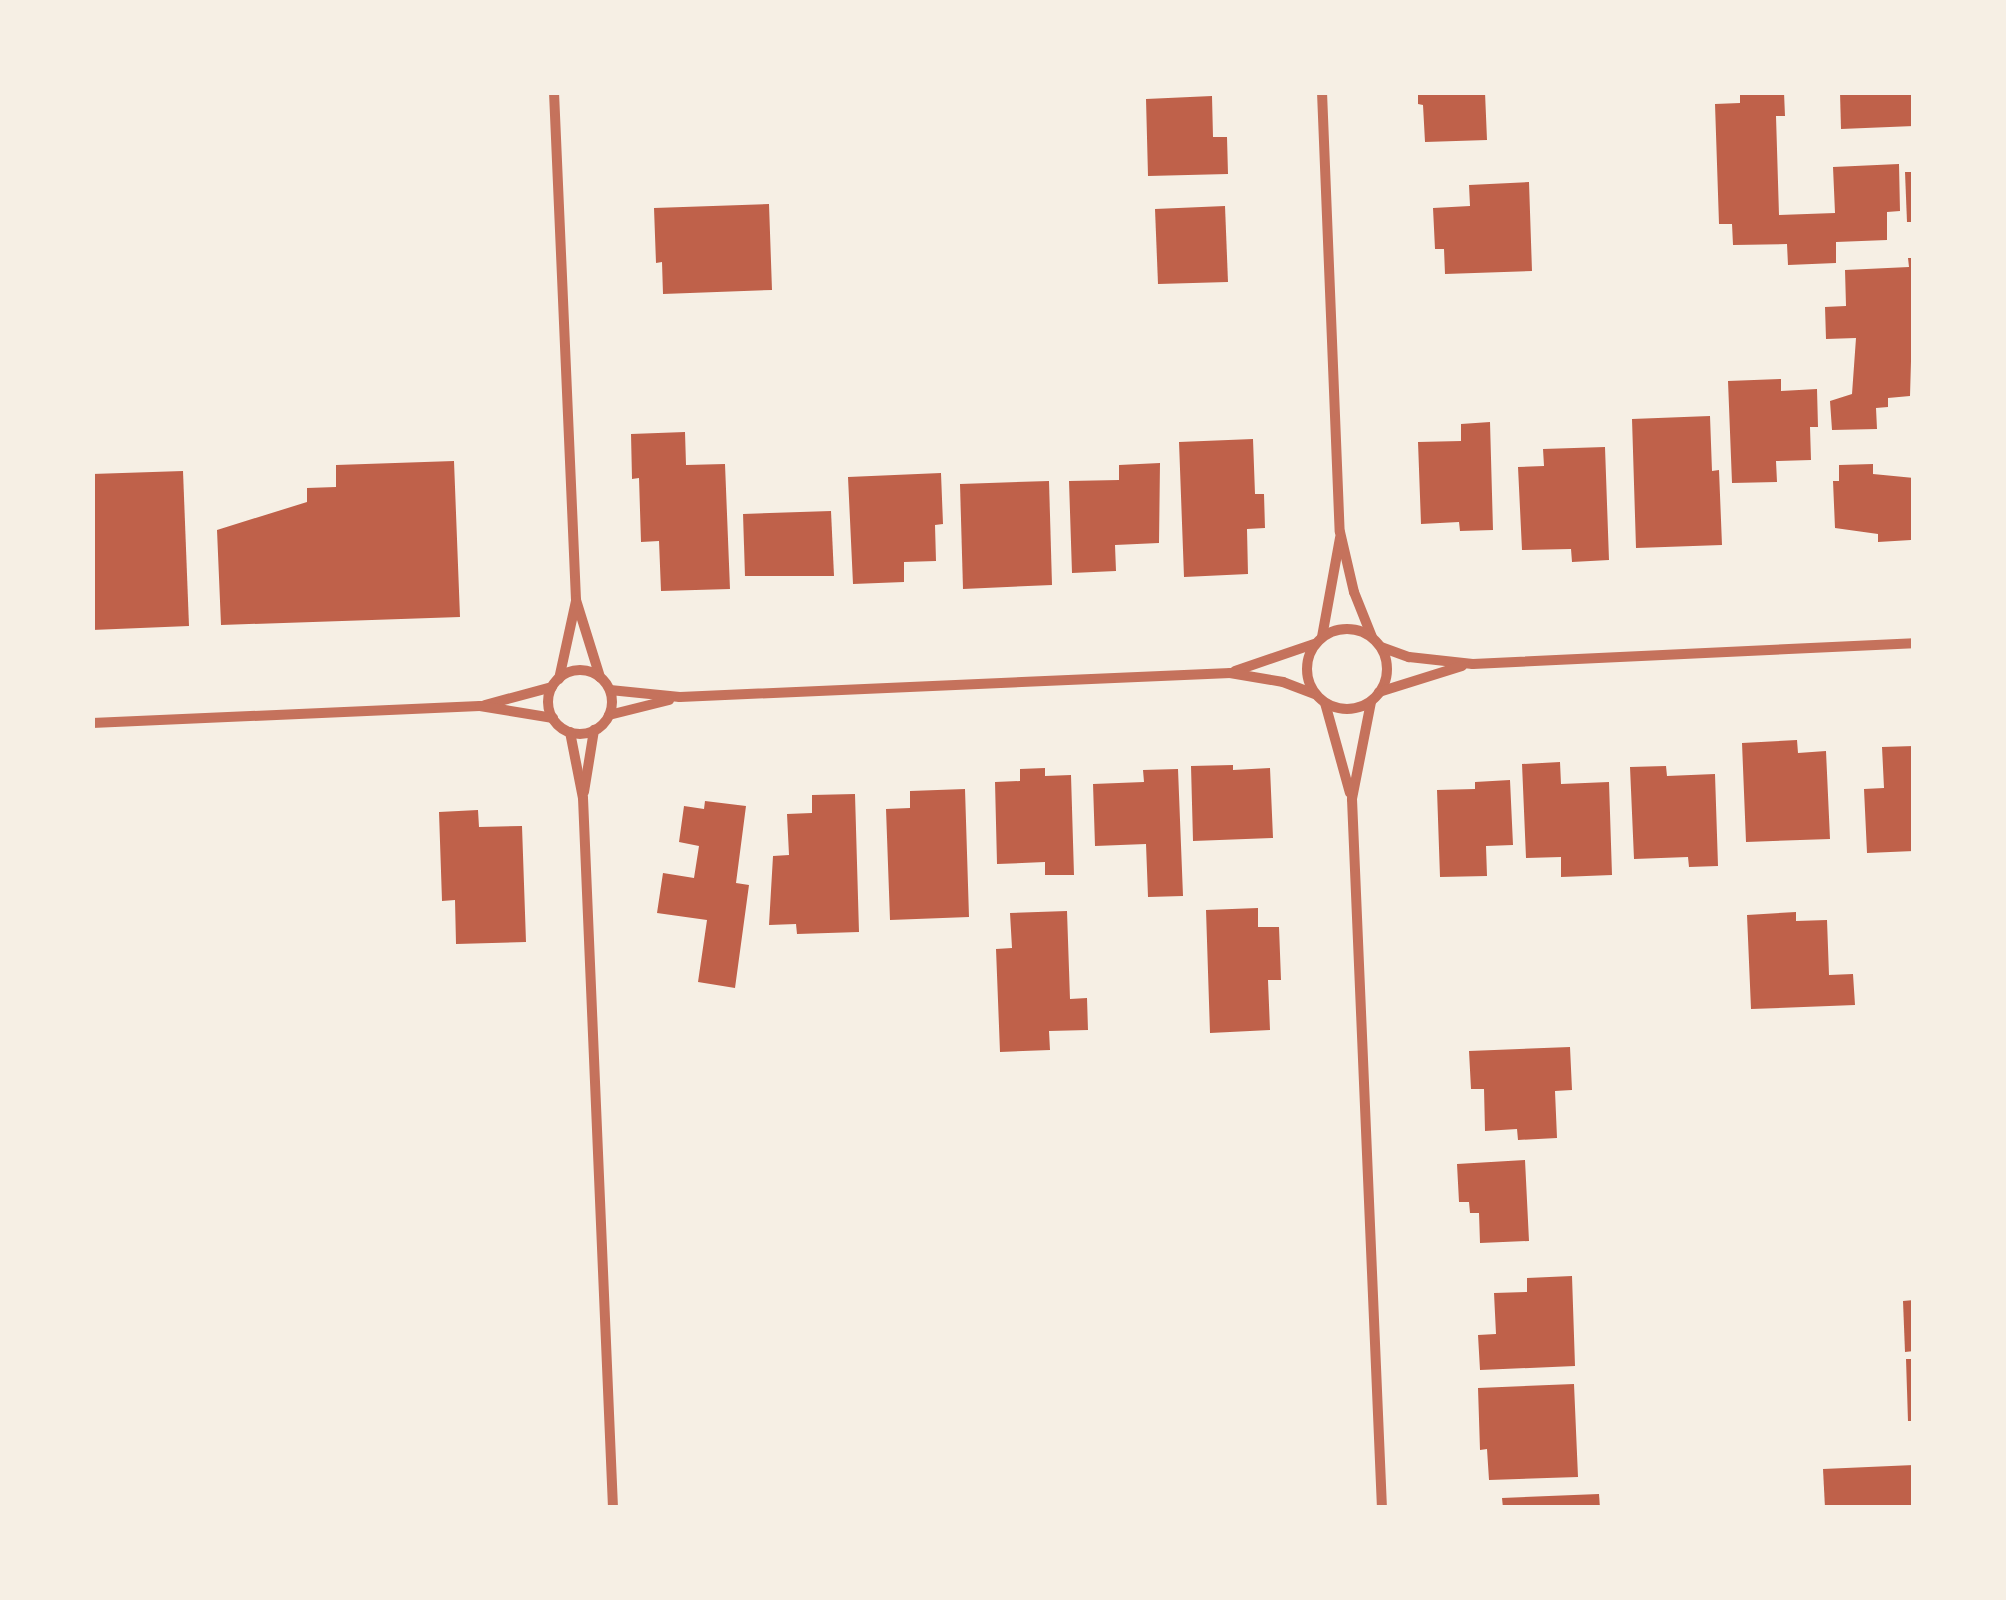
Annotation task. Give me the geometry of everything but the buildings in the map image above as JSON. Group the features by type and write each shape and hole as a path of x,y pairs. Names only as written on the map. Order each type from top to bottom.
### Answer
{"street":[{"path":"554,92 576,600 600,677 610,690 609,715"},
{"path":"1322,92 1340,532 1354,592 1372,637 1381,648 1387,674 1371,702 1352,799"},
{"path":"1315,694 1306,671 1319,640 1340,532"},
{"path":"576,600 549,708 553,718 570,732 584,798 614,1508"},
{"path":"1230,673 1346,628 1372,637"},
{"path":"1381,648 1408,657 1473,664 1914,643"},
{"path":"1379,692 1473,664"},
{"path":"480,706 556,683 575,671 600,677"},
{"path":"610,690 680,698 1230,673 1283,682 1315,694 1325,703 1350,709 1371,702"},
{"path":"584,798 594,730 609,715 680,698"},
{"path":"1325,703 1352,799 1382,1508"},
{"path":"92,723 480,706 553,718"},
{"path":"570,732 594,730"}]}
